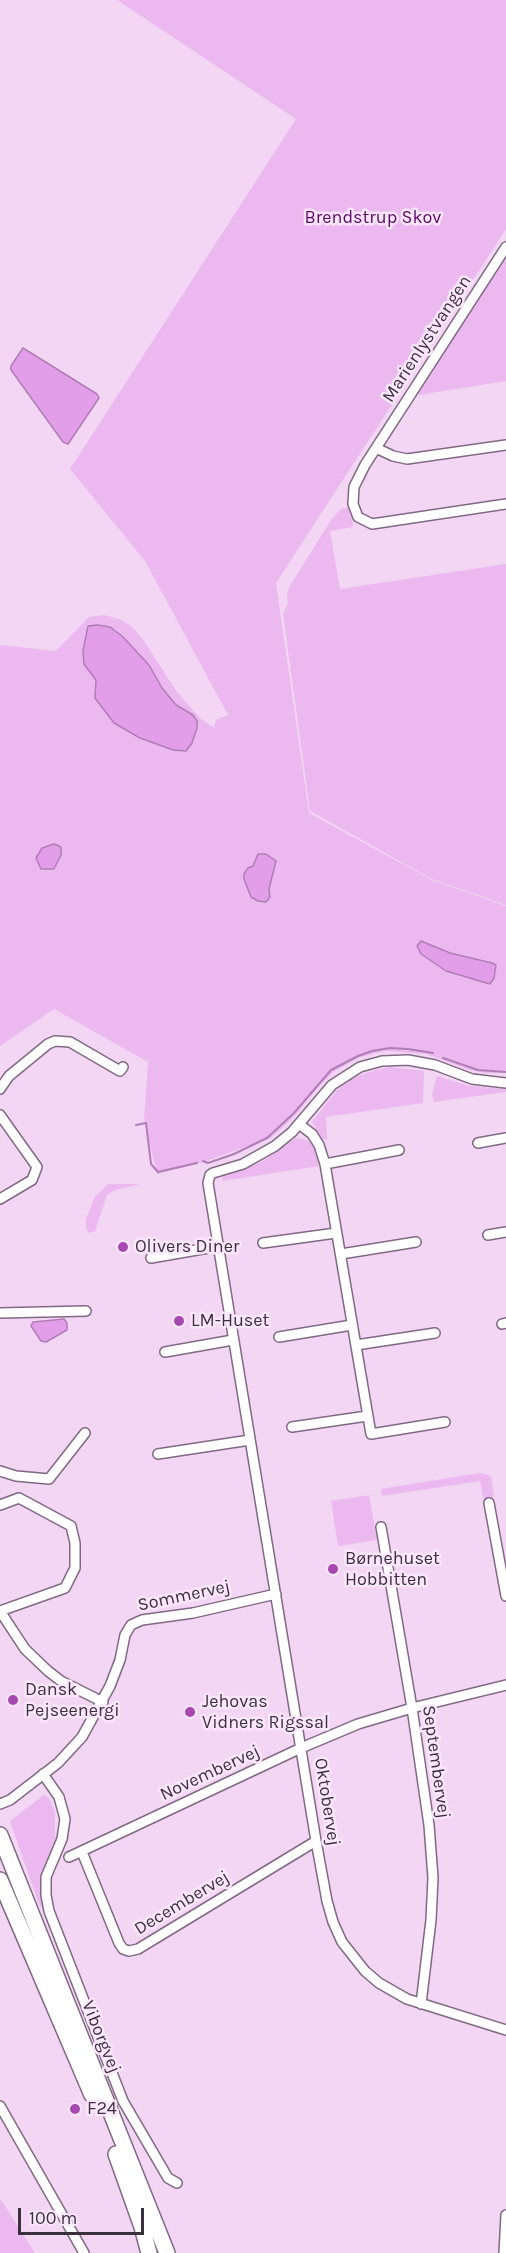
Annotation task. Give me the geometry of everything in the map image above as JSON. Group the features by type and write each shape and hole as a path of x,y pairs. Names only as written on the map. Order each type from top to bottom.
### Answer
{"main road":[{"name":"Viborgvej","path":"0,1834 167,2253"},
{"name":"Viborgvej","path":"0,1880 105,2127 149,2253"}],"street":[{"name":"Marienlystvangen","path":"506,247 358,477 353,495 353,504 358,517 372,524 506,504"},
{"path":"376,448 399,459 407,459 506,445"},
{"path":"0,1089 9,1076 48,1044 55,1041 70,1042 120,1071 123,1067"},
{"path":"445,1422 371,1434 325,1164 319,1145 312,1134 299,1124 340,1079 360,1067 382,1061 395,1059 422,1062 472,1079 506,1083"},
{"path":"0,1115 37,1167 32,1180 0,1199"},
{"name":"Oktobervej","path":"299,1124 275,1146 263,1153 243,1164 213,1173 208,1183 327,1901 342,1942 365,1971 379,1983 407,1999 506,2030"},
{"path":"478,1143 506,1138"},
{"path":"325,1164 399,1150"},
{"path":"488,1235 506,1232"},
{"path":"263,1244 336,1233"},
{"path":"341,1254 416,1242"},
{"path":"151,1258 220,1246"},
{"path":"0,1313 86,1311"},
{"path":"279,1337 352,1325"},
{"path":"356,1345 435,1333"},
{"path":"165,1352 233,1340"},
{"path":"292,1427 367,1416"},
{"path":"0,1471 16,1476 50,1479 86,1433"},
{"path":"158,1454 250,1440"},
{"path":"0,1505 19,1498 72,1526 75,1568 65,1588 0,1611 25,1649 48,1671 62,1681 103,1702"},
{"path":"489,1503 506,1596"},
{"name":"Septembervej","path":"381,1527 412,1708 429,1825 433,1878 429,1946 421,2004"},
{"name":"Sommervej","path":"0,1804 10,1800 58,1762 82,1737 103,1702 116,1672 131,1625 142,1620 193,1613 276,1594"},
{"name":"Novembervej","path":"69,1857 301,1748 358,1724 506,1685"},
{"path":"43,1774 59,1797 65,1819 62,1839 46,1877 49,1911 123,2101 168,2178 177,2183"},
{"name":"Decembervej","path":"82,1851 119,1943 123,1949 129,1951 138,1949 316,1841"},
{"path":"0,2106 84,2253"},
{"path":"505,2252 506,2215"}],"green space":[{"name":"Brendstrup Skov","path":"117,0 506,0 506,229 276,583 309,813 432,880 506,906 506,1073 470,1070 426,1054 386,1051 360,1057 335,1071 318,1087 293,1118 271,1138 203,1162 157,1174 144,1120 148,1062 54,1009 0,1046 0,645 56,651 89,617 104,615 119,619 131,626 144,641 177,692 200,718 214,728 216,720 228,715 145,561 70,469 296,119","holes":["421,941 450,953 492,963 490,984 439,967 421,954"]},
{"path":"506,254 506,381 419,395 418,391"},
{"path":"350,507 353,527 330,531 340,589 506,564 506,905 432,879 310,811 283,614 288,603 287,593 291,584 331,520 341,509"},
{"path":"389,1067 424,1071 423,1103 326,1117 327,1140 322,1139 312,1122 338,1089 350,1080 366,1073"},
{"path":"437,1076 469,1086 506,1089 506,1092 434,1102 432,1094"},
{"path":"296,1138 307,1140 312,1144 319,1166 223,1181 222,1177 263,1161"},
{"path":"108,1184 141,1184 115,1190 107,1195 95,1231 89,1233 86,1228 86,1219 95,1197"},
{"path":"480,1473 491,1476 494,1496 492,1500 484,1502 480,1481 382,1496 381,1489"},
{"path":"369,1495 377,1540 338,1546 331,1501"},
{"path":"44,1795 49,1798 55,1812 55,1837 57,1839 41,1878 42,1906 40,1907 10,1821"},
{"path":"0,2199 3,2203 35,2253 0,2253"}],"shaded area":[{"path":"23,348 97,394 99,398 68,444 63,442 11,370 11,366"},
{"path":"88,626 110,627 122,636 149,665 162,688 176,705 193,715 197,721 197,728 192,743 186,751 173,750 140,738 114,723 95,698 96,680 84,664 83,651"},
{"path":"54,844 61,847 61,855 54,869 41,869 36,858 42,848"},
{"path":"258,854 266,854 276,861 269,889 270,897 266,902 251,897 244,879 244,874 248,868 253,866"},
{"path":"421,941 450,953 496,965 494,978 490,984 446,971 421,954 417,946"},
{"path":"64,1319 67,1323 67,1330 46,1342 41,1341 31,1326 33,1322"}],"waterway":[{"path":"203,1161 208,1163 234,1154 267,1138 294,1113 331,1070 358,1056 390,1048 433,1053"},
{"path":"443,1058 478,1070 506,1072"},
{"path":"136,1125 146,1123 151,1164 158,1172 197,1163"}],"place":[{"name":"Olivers Diner","path":"123,1247"},
{"name":"LM-Huset","path":"179,1321"},
{"name":"Børnehuset Hobbitten","path":"333,1569"},
{"name":"Dansk Pejseenergi","path":"13,1700"},
{"name":"Jehovas Vidners Rigssal","path":"190,1712"},
{"name":"F24","path":"75,2109"}]}
